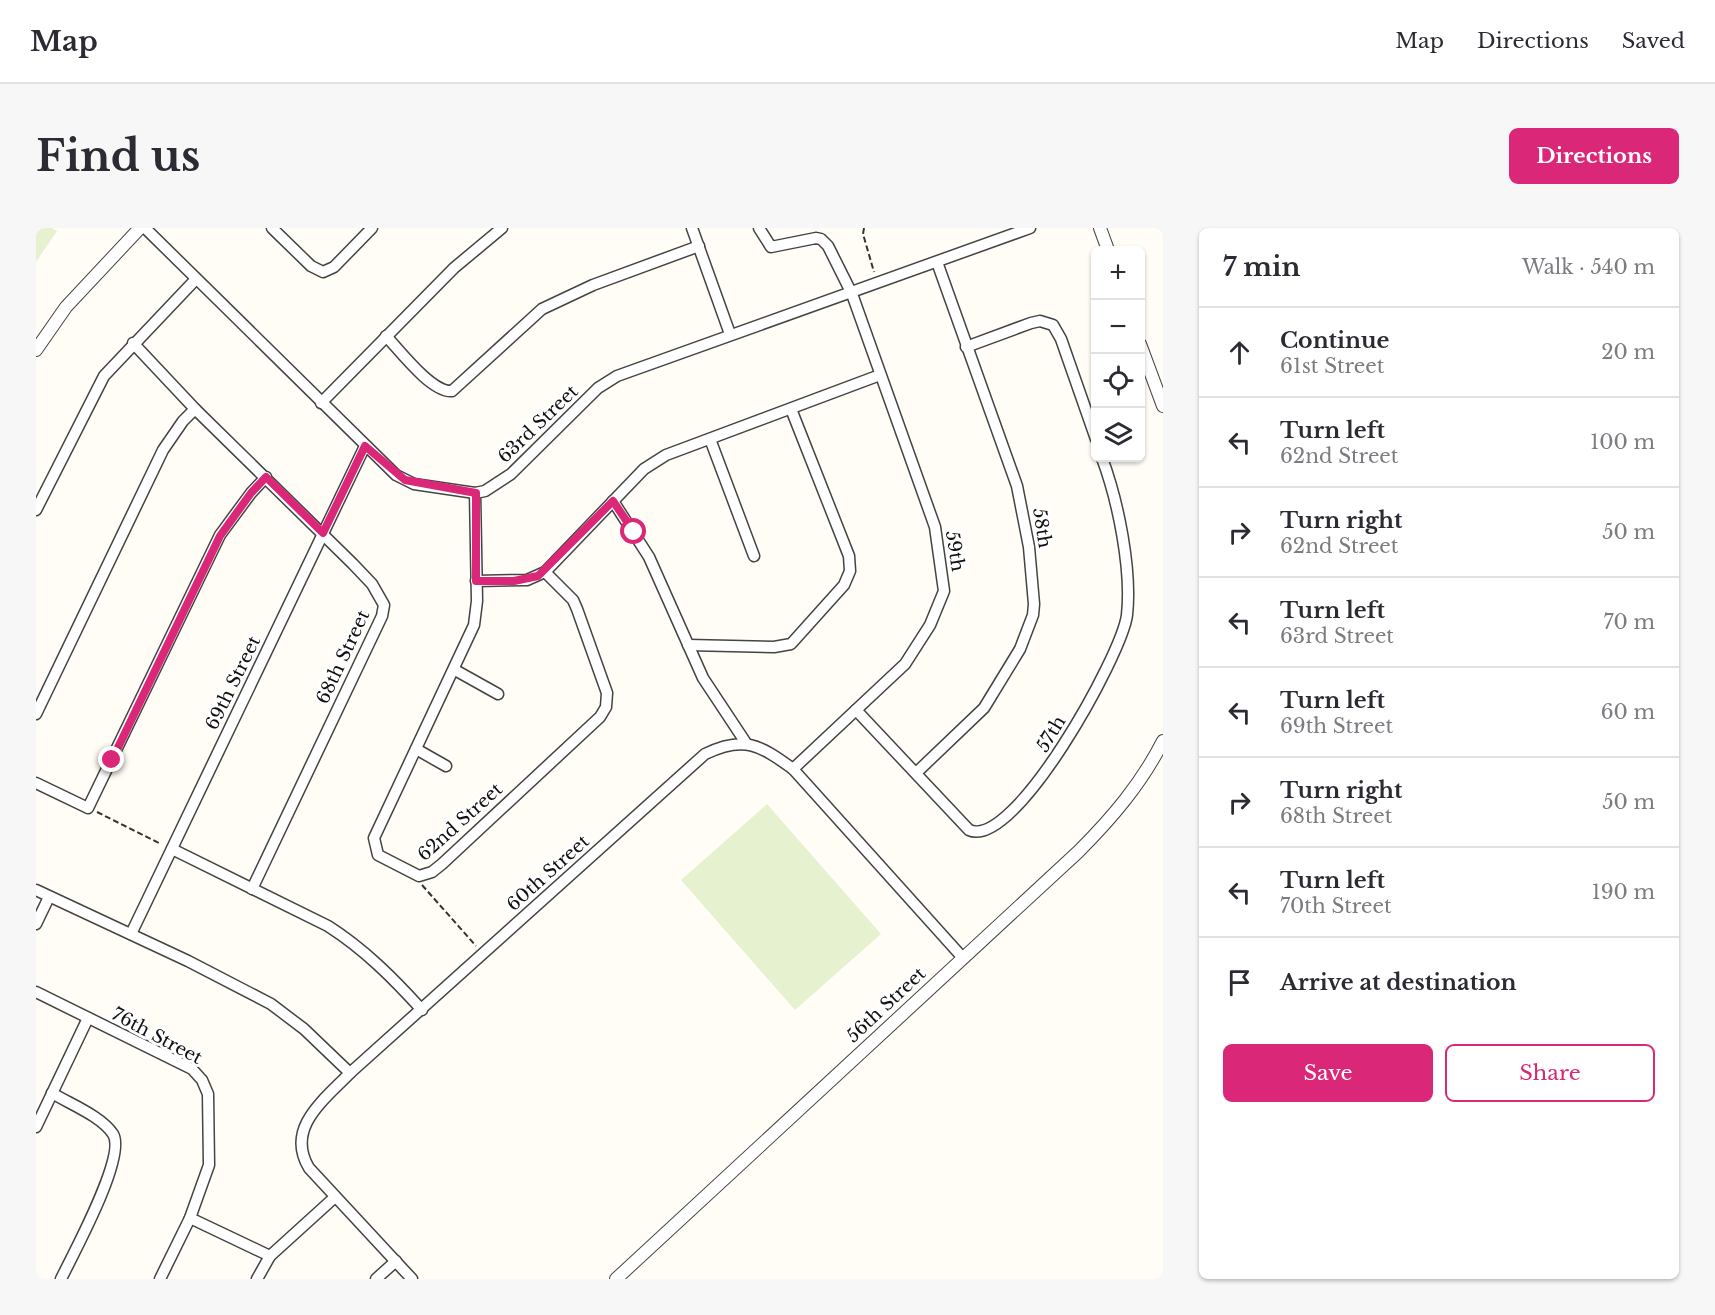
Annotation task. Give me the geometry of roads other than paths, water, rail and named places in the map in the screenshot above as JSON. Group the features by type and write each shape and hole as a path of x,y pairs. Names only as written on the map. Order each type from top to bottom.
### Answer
{"street":[{"path":"36,350 66,307 140,228"},
{"path":"146,228 365,446 405,480 476,493"},
{"path":"272,228 311,266 323,272 334,267 372,228"},
{"path":"321,403 474,250 502,228"},
{"path":"692,228 730,334"},
{"name":"59th","path":"759,228 771,247 821,239 828,246 852,294 935,527 944,591 940,606 912,655 793,769"},
{"name":"63rd Street","path":"476,493 494,487 511,474 608,381 730,334 852,294 1029,228"},
{"path":"1100,228 1107,246"},
{"path":"386,336 429,381 439,388 452,391 542,309 593,285 699,246"},
{"name":"58th","path":"916,773 984,708 1020,649 1033,615 1031,568 1020,498 936,262"},
{"path":"36,510 98,386 133,343 196,279"},
{"path":"966,347 1031,323 1040,321 1053,325 1061,339 1091,427"},
{"name":"68th Street","path":"133,343 195,409 323,533 372,584 384,605 382,616 252,889"},
{"path":"1144,354 1163,406"},
{"path":"476,581 527,580 545,572 653,462 880,375"},
{"path":"36,714 163,450 172,435 195,409"},
{"path":"688,645 774,648 791,644 848,579 849,556 791,409"},
{"path":"710,439 754,556"},
{"name":"69th Street","path":"131,934 365,446"},
{"name":"57th","path":"856,710 969,830 982,832 1000,819 1036,785 1077,723 1118,644 1126,618 1127,588 1120,526 1116,501 1103,462"},
{"path":"36,783 88,808 220,536 251,493 266,477"},
{"name":"62nd Street","path":"476,493 474,625 374,838 374,846 378,855 422,876 442,864 606,707 607,693 573,600 545,572"},
{"path":"613,501 649,557 713,696 746,743 767,750 793,769 963,958"},
{"path":"454,670 498,694"},
{"name":"56th Street","path":"616,1279 1099,831 1145,774 1163,741"},
{"name":"60th Street","path":"412,1279 309,1168 302,1154 300,1140 312,1113 350,1073 705,753 725,744 746,743"},
{"path":"416,749 446,766"},
{"path":"172,849 328,926 351,940 374,959 422,1010"},
{"path":"36,890 131,934 271,1004 304,1029 350,1073"},
{"path":"36,924 49,897"},
{"name":"76th Street","path":"36,992 192,1069 202,1080 208,1094 209,1165 190,1218 160,1279"},
{"path":"36,1127 88,1018"},
{"path":"52,1093 101,1122 115,1136 116,1145 111,1171 61,1279"},
{"path":"257,1279 270,1256 335,1197"},
{"path":"190,1218 270,1256"},
{"path":"376,1279 396,1261"}]}
